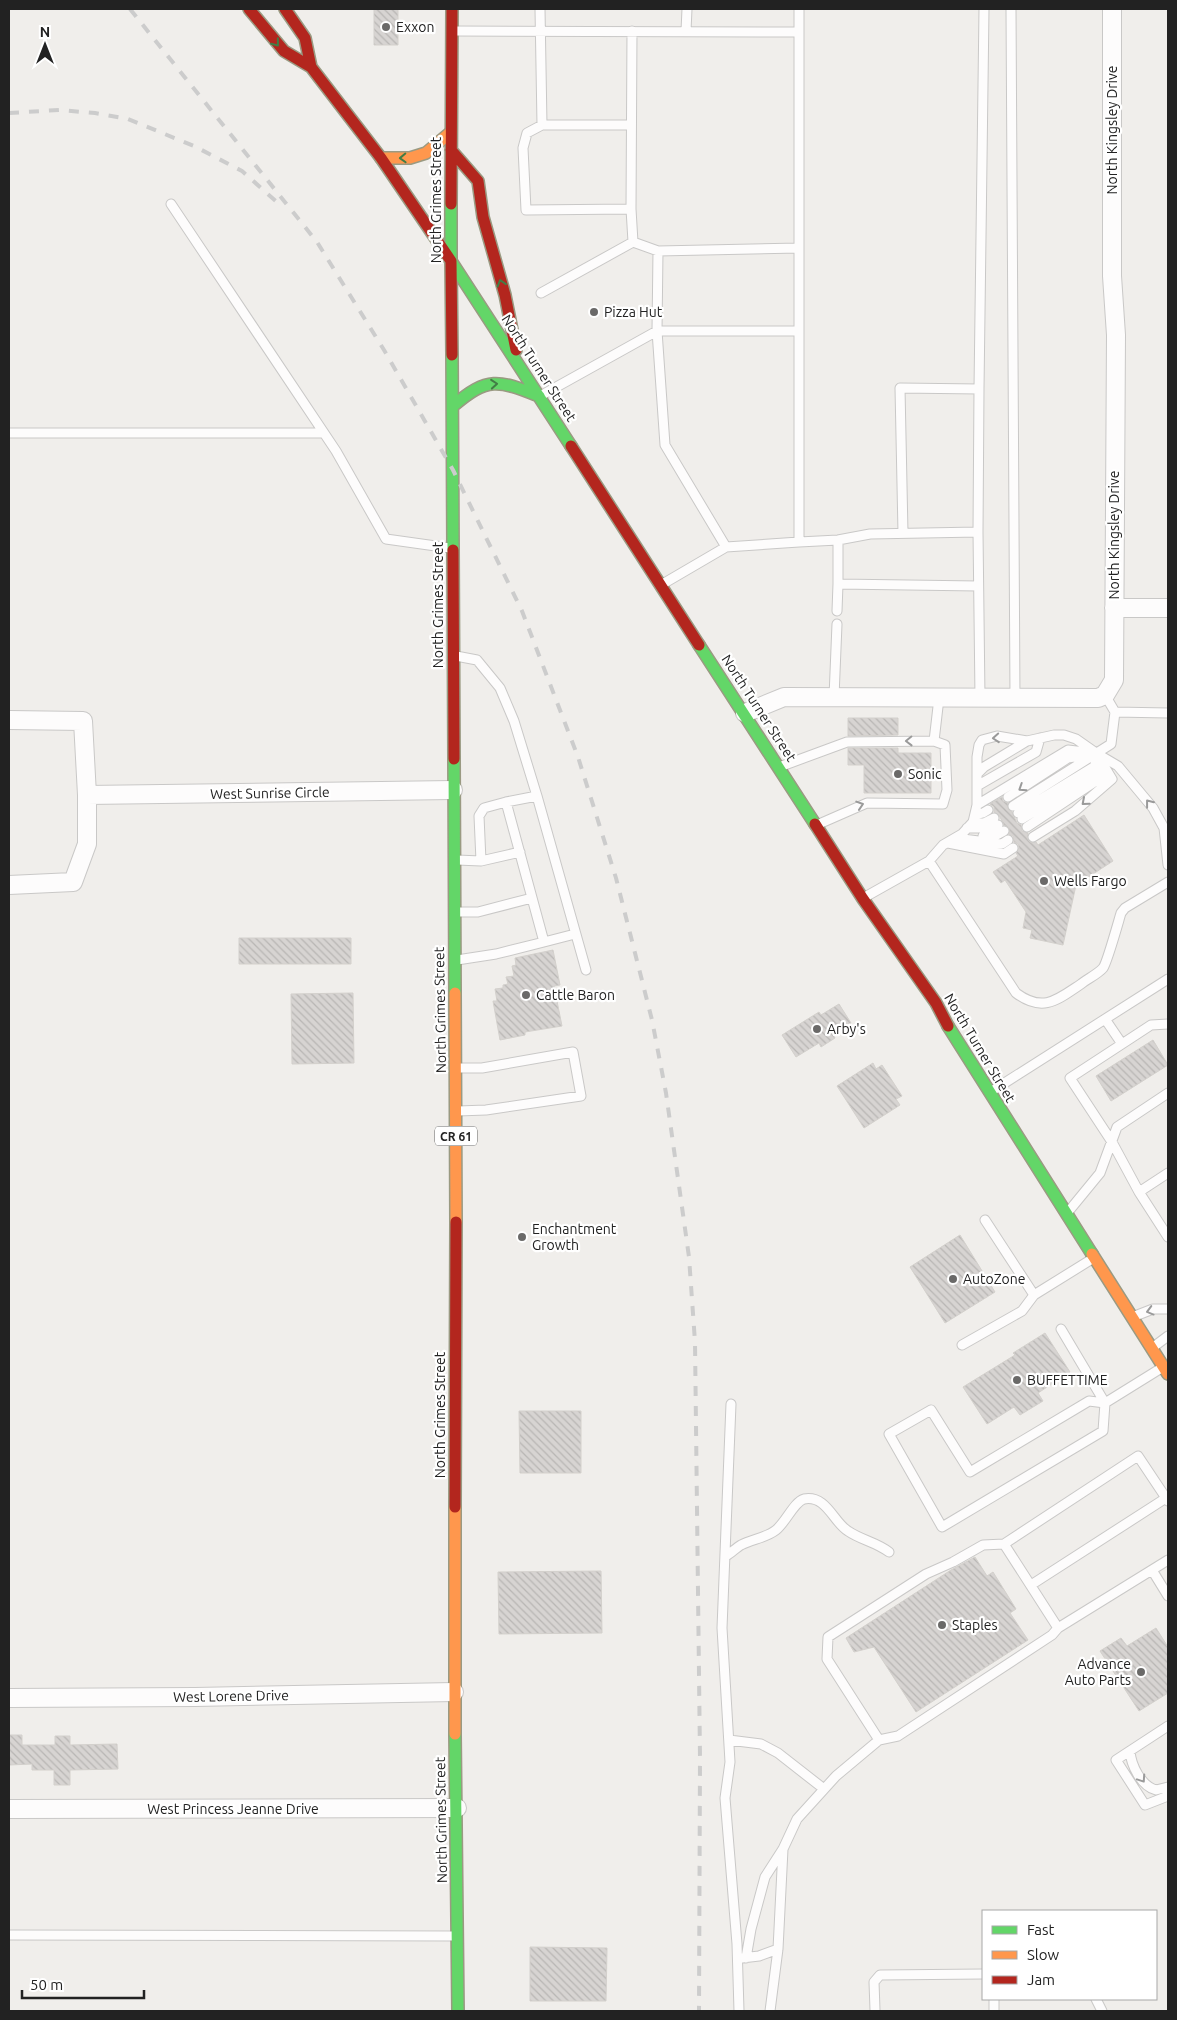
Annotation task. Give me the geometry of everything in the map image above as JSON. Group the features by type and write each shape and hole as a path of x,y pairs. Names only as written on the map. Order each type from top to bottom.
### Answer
{"main road":[{"name":"North Turner Street","path":"249,9 284,51 312,67 381,158 452,261 660,585 780,767 863,899 936,1004 989,1093 1166,1371"},
{"name":"North Turner Street","path":"285,9 305,38 312,67"},
{"name":"North Grimes Street","path":"452,9 453,790 456,1068 454,1692 457,1808 458,2011"},
{"path":"381,158 410,158 426,153 452,132"},
{"path":"452,150 478,182 483,217 505,295 520,365"},
{"path":"453,406 472,389 489,383 507,383 539,396"}],"street":[{"name":"North Kingsley Drive","path":"1105,695 1114,680 1116,335 1112,276 1112,9"},
{"path":"1114,608 1168,608"},
{"path":"745,713 784,697 1015,699 1098,698 1105,695"},
{"path":"9,720 83,720 87,794 86,844 74,882 9,885"},
{"name":"West Sunrise Circle","path":"87,794 453,790"},
{"name":"West Lorene Drive","path":"9,1698 195,1697 454,1692"},
{"name":"West Princess Jeanne Drive","path":"9,1809 457,1808"}],"lane":[{"path":"540,9 542,125"},
{"path":"686,31 687,9"},
{"path":"799,9 799,542"},
{"path":"980,698 978,532 984,9"},
{"path":"1011,9 1015,699"},
{"path":"452,31 799,32"},
{"path":"632,31 631,209 633,242"},
{"path":"631,125 542,125 527,133 523,148 526,210 631,209"},
{"path":"171,204 324,433 386,539 453,548"},
{"path":"541,293 633,242 658,251 799,248"},
{"path":"658,251 657,330 664,445 726,546"},
{"path":"539,396 657,330 799,331"},
{"path":"904,533 900,388 979,389"},
{"path":"10,433 324,433"},
{"path":"660,585 726,546 838,540 870,534 978,532"},
{"path":"837,611 838,540"},
{"path":"838,584 978,586"},
{"path":"834,697 837,624"},
{"path":"453,656 477,660 500,688 514,721 586,970"},
{"path":"1096,753 1101,771 1020,816 1096,753 1111,744 1115,712 1105,695"},
{"path":"934,741 939,698"},
{"path":"1115,712 1168,713"},
{"path":"977,774 984,767 1027,741 1054,735 1064,735 1076,739 1118,766 1152,808 1164,828 1168,865"},
{"path":"963,830 977,805 978,751 982,740 997,736 1027,741"},
{"path":"977,786 1036,752 1040,738"},
{"path":"780,767 847,742 934,741 945,745 947,790 943,804 867,803 816,825"},
{"path":"977,805 1068,750 1096,753"},
{"path":"1008,797 1068,758 1096,753"},
{"path":"1033,836 1075,811 1112,779 1096,753"},
{"path":"482,861 479,816 484,808 537,796"},
{"path":"506,802 544,942"},
{"path":"863,899 929,861 943,845 983,813 996,821 992,828 963,830"},
{"path":"963,830 1002,844 1008,840"},
{"path":"963,830 1004,854 1013,848"},
{"path":"454,860 482,861 520,852"},
{"path":"929,861 1016,993 1024,999 1040,1003 1056,1001 1104,968 1121,913 1125,908 1168,882"},
{"path":"454,912 478,912 532,898"},
{"path":"454,960 496,954 575,934"},
{"path":"989,1093 1168,979"},
{"path":"1105,1019 1122,1044"},
{"path":"1168,1024 1151,1026 1070,1078 1112,1142 1168,1237"},
{"path":"456,1068 482,1068 573,1052 581,1096 486,1110 456,1111"},
{"path":"1067,1214 1100,1173 1116,1127 1168,1093"},
{"path":"1140,1192 1168,1173"},
{"path":"985,1220 1034,1295"},
{"path":"962,1345 1022,1311 1034,1295 1094,1257"},
{"path":"1132,1317 1153,1310 1168,1309"},
{"path":"1061,1329 1105,1403 1104,1431 942,1527 890,1434 931,1410 970,1472 1089,1400 1105,1403 1166,1371"},
{"path":"1151,1348 1168,1336"},
{"path":"731,1404 722,1628 730,1762 724,1798 741,1958 739,2011"},
{"path":"879,1740 827,1658 828,1637 926,1574 953,1562 982,1545 1004,1544 1138,1456 1167,1499 1031,1585"},
{"path":"726,1556 741,1545 775,1531 787,1520 794,1506 802,1500 815,1500 829,1508 845,1530 879,1545 889,1552"},
{"path":"1004,1544 1058,1628"},
{"path":"741,1958 765,1877 783,1849 797,1819 836,1776 879,1740 898,1736 1052,1635 1058,1628 1168,1560"},
{"path":"1152,1570 1168,1596"},
{"path":"1168,1726 1116,1760 1145,1805 1168,1796"},
{"path":"729,1740 761,1744 778,1753 824,1789"},
{"path":"1130,1751 1131,1760 1147,1786 1156,1790 1168,1787"},
{"path":"769,2011 778,1949 783,1849"},
{"path":"9,1935 457,1936"},
{"path":"741,1958 759,1956 778,1949"},
{"path":"875,2010 874,1982 880,1975 982,1974"}],"building":[{"name":"Exxon","path":"374,9 398,9 398,45 374,45"},
{"path":"848,718 898,718 898,735 848,736"},
{"name":"Sonic","path":"848,748 898,748 898,753 931,753 931,793 864,793 864,765 848,765"},
{"name":"Wells Fargo","path":"1002,797 1003,801 1008,803 1008,809 1012,812 1017,823 1021,825 1022,831 1028,833 1027,838 1030,842 1036,842 1038,845 1084,815 1113,861 1076,885 1063,945 1030,938 1032,930 1023,928 1026,912 1005,880 1001,883 993,872 1018,856 1016,853 1019,848 1018,844 1014,842 1013,836 1009,834 1009,828 1004,825 999,815 994,812 994,807 990,804"},
{"path":"239,938 351,938 351,964 239,964"},
{"name":"Cattle Baron","path":"553,950 560,985 554,986 562,1026 525,1032 525,1035 500,1040 493,1001 497,1001 495,989 503,988 503,985 508,984 506,977 514,976 512,966 516,965 515,958"},
{"path":"353,993 354,1063 292,1064 291,994"},
{"name":"Arby's","path":"839,1004 851,1023 833,1034 835,1038 821,1047 819,1043 796,1057 782,1035 819,1012 821,1015"},
{"path":"1153,1040 1168,1065 1111,1101 1096,1076"},
{"path":"873,1063 876,1069 882,1065 902,1096 896,1099 900,1105 864,1128 837,1086"},
{"name":"AutoZone","path":"960,1235 995,1292 945,1323 910,1267"},
{"name":"BUFFETTIME","path":"1045,1333 1070,1372 1038,1393 1043,1401 1020,1415 1014,1407 987,1424 963,1387 1015,1355 1013,1353"},
{"path":"519,1411 581,1411 581,1473 520,1473"},
{"name":"Staples","path":"975,1557 987,1576 993,1572 1016,1609 1010,1613 1028,1640 916,1712 874,1647 854,1652 846,1638 951,1570"},
{"path":"601,1571 602,1633 499,1634 498,1572"},
{"name":"Advance Auto Parts","path":"1156,1628 1168,1647 1168,1693 1139,1711 1100,1651 1121,1638 1127,1646"},
{"path":"9,1735 22,1735 22,1745 55,1745 55,1736 70,1736 70,1745 117,1744 118,1769 70,1770 70,1785 54,1785 54,1770 32,1770 32,1764 9,1765"},
{"path":"530,1947 607,1948 606,2001 530,2001"}],"railway":[{"path":"130,9 317,242 384,350 453,470 522,611 578,757 616,878 652,1020 666,1093 689,1257 695,1342 700,1757 699,2011"},
{"path":"9,113 59,110 95,113 128,119 194,146 242,171 279,204"}],"traffic: fast":[{"path":"451,204 451,261 571,446"},
{"path":"452,355 453,550"},
{"path":"453,406 465,396 485,385 503,384 539,396"},
{"path":"699,645 815,824"},
{"path":"454,759 455,993"},
{"path":"948,1026 1092,1254"},
{"path":"455,1734 458,2011"}],"traffic: slow":[{"path":"381,158 410,158 426,153 451,132"},
{"path":"455,993 456,1222"},
{"path":"1092,1254 1168,1374"},
{"path":"455,1507 455,1734"}],"traffic: jam":[{"path":"249,9 284,51 311,67 381,158 451,261 452,355"},
{"path":"285,9 305,38 311,67"},
{"path":"451,204 452,9"},
{"path":"451,150 478,181 483,217 505,295 516,350"},
{"path":"571,446 699,645"},
{"path":"453,550 454,759"},
{"path":"815,824 863,899 936,1003 948,1026"},
{"path":"455,1507 456,1222"}],"place":[{"name":"Exxon","path":"386,27"},
{"name":"Pizza Hut","path":"594,312"},
{"name":"Sonic","path":"898,774"},
{"name":"Wells Fargo","path":"1044,881"},
{"name":"Cattle Baron","path":"526,995"},
{"name":"Arby's","path":"817,1029"},
{"name":"Enchantment Growth","path":"522,1237"},
{"name":"AutoZone","path":"953,1279"},
{"name":"BUFFETTIME","path":"1017,1380"},
{"name":"Staples","path":"942,1625"},
{"name":"Advance Auto Parts","path":"1141,1672"}]}
